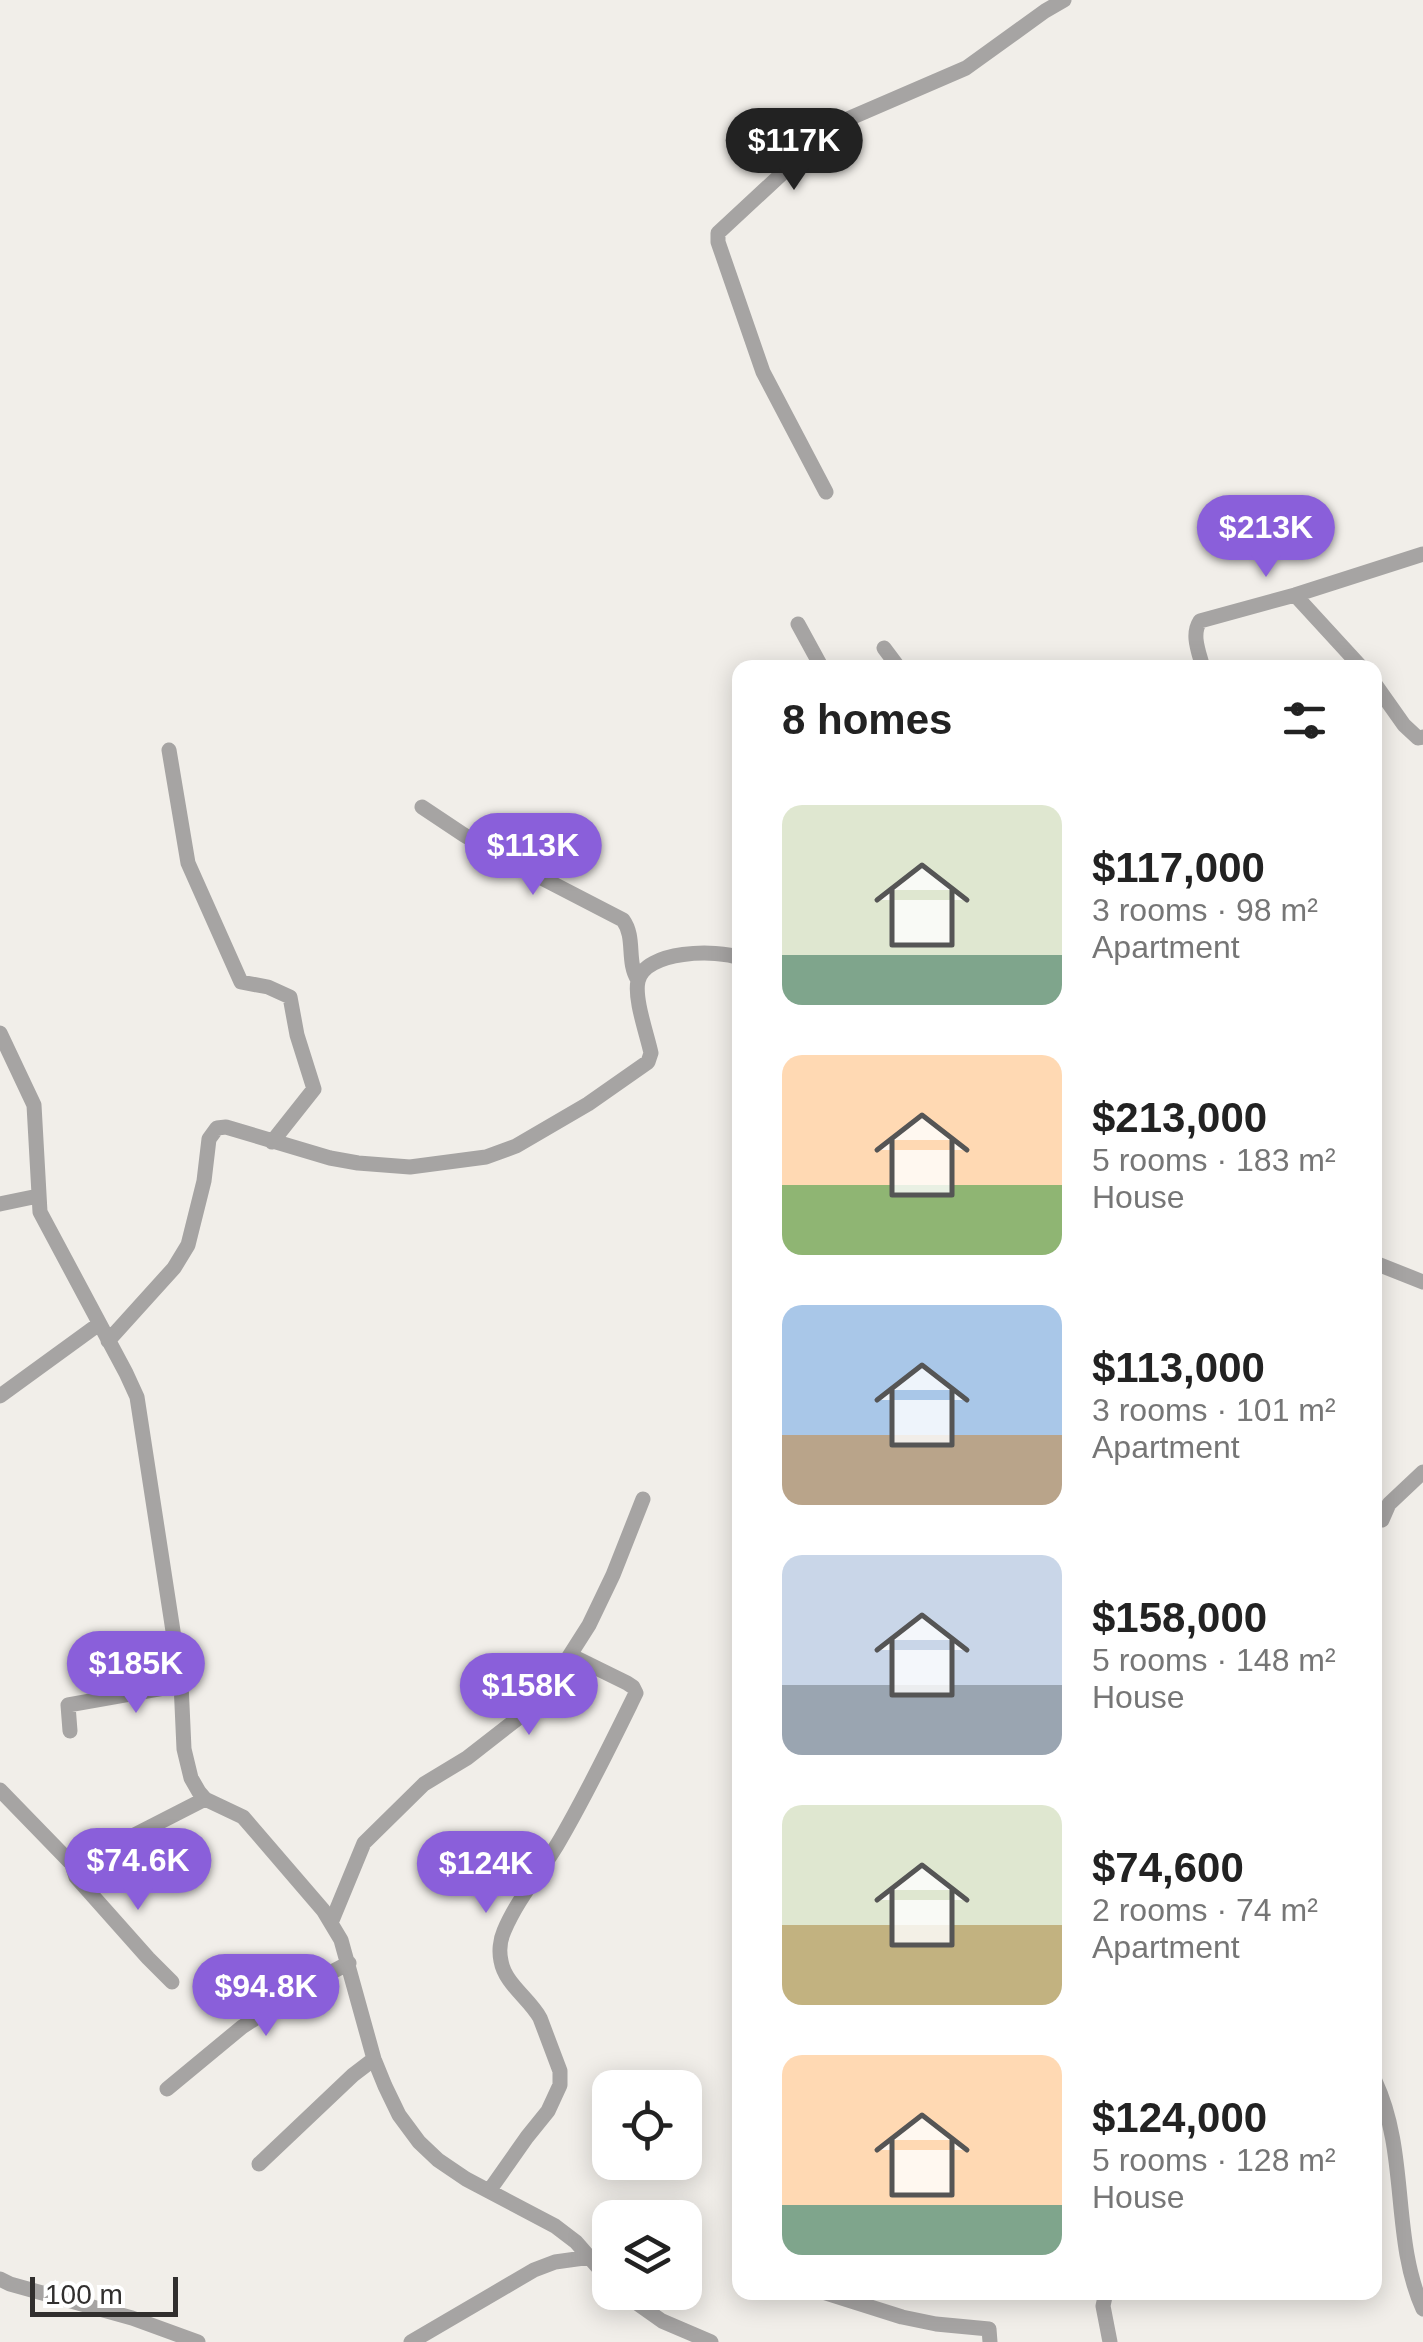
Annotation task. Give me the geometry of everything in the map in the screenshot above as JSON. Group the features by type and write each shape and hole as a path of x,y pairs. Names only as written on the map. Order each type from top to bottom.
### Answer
{"street":[{"path":"826,492 763,372 718,233 834,126 966,68 1064,0"},
{"path":"1201,660 1195,635 1200,621 1423,554"},
{"path":"1294,595 1355,660"},
{"path":"798,624 818,660"},
{"path":"884,648 894,660"},
{"path":"1382,694 1404,725 1418,738 1423,737"},
{"path":"169,750 188,863 241,982 268,987 290,997 314,1089 272,1142"},
{"path":"422,808 492,851 624,920 630,930 632,969 638,980"},
{"path":"108,1340 174,1268 188,1245 204,1181 209,1139 217,1128 226,1127 358,1163 410,1167 486,1158 516,1146 588,1104 648,1062 651,1053 638,992 642,972 662,958 722,952 732,955"},
{"path":"0,1033 34,1105 40,1212 136,1397 181,1685 184,1749 191,1778 205,1799 243,1817 323,1910 349,1963 374,2059 399,2115 419,2142 466,2179 555,2226 591,2258"},
{"path":"0,1204 38,1196"},
{"path":"1382,1267 1423,1282"},
{"path":"0,1396 99,1324"},
{"path":"1382,1520 1389,1504 1423,1472"},
{"path":"331,1924 364,1843 424,1784 467,1758 541,1696 589,1625 642,1499"},
{"path":"489,2191 548,2111 561,2078 540,2018 501,1965 502,1937 586,1792 636,1693 633,1686 570,1654"},
{"path":"70,1731 68,1705 181,1685"},
{"path":"0,1790 72,1864 76,1877 172,1982"},
{"path":"72,1864 205,1799"},
{"path":"167,2089 242,2027 349,1963"},
{"path":"259,2164 374,2059"},
{"path":"1382,2100 1390,2122 1423,2309"},
{"path":"411,2342 534,2270 555,2262 591,2258"},
{"path":"0,2278 198,2342"},
{"path":"848,2300 936,2324 989,2329 990,2342"},
{"path":"1104,2300 1110,2342"},
{"path":"646,2310 710,2342"}]}
